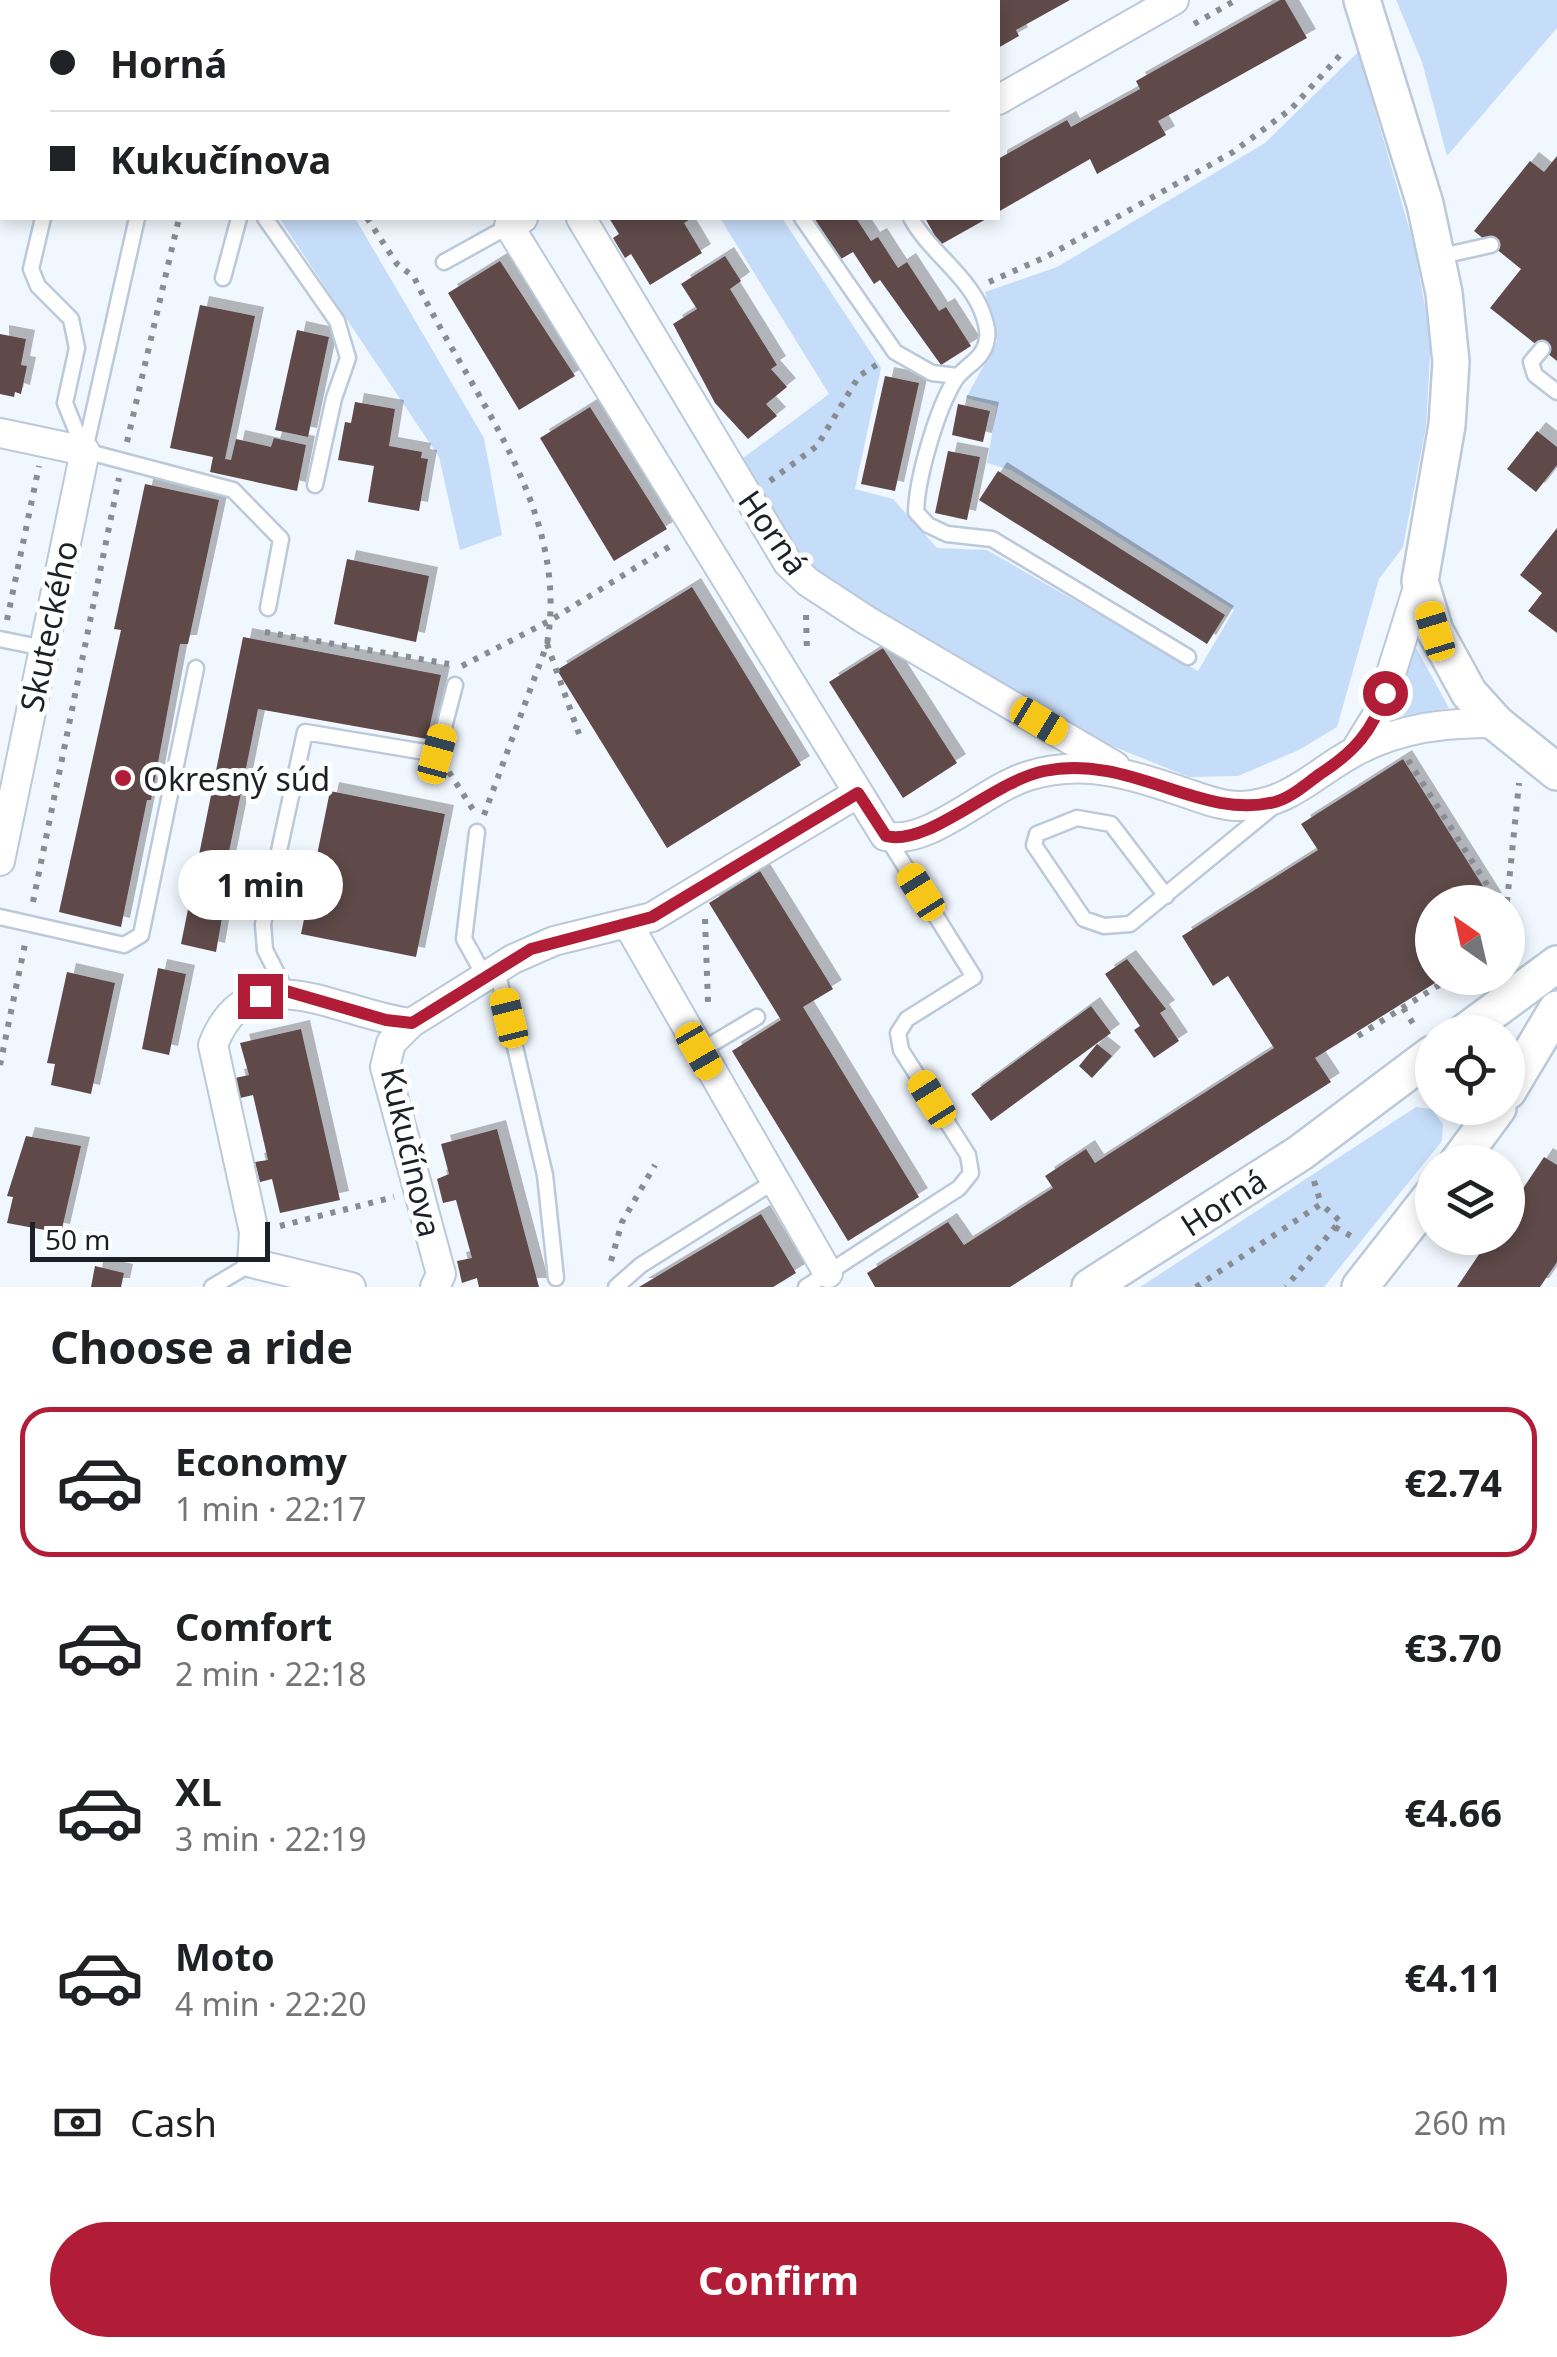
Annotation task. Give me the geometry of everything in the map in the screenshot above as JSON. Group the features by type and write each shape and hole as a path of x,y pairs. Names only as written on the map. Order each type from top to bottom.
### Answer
{"street":[{"path":"1000,99 1174,0"},
{"path":"1354,752 1379,712 1420,581 1447,425 1452,362 1437,257 1415,167 1366,12"},
{"name":"Horná","path":"581,220 788,563 804,579 1124,771 1238,806 1278,802"},
{"name":"Horná","path":"516,222 697,530 886,836 903,840 923,834 984,794 1045,771 1124,771"},
{"path":"0,433 85,450"},
{"name":"Skuteckého","path":"0,861 85,450"},
{"path":"1420,581 1448,660 1496,723 1557,772"},
{"path":"1278,802 1354,752 1426,725 1496,723"},
{"path":"817,1280 775,1181 629,926 704,886 858,793"},
{"name":"Kukučínova","path":"435,1287 442,1274 385,1066 392,1044 412,1023 554,941 629,926"},
{"path":"1488,1015 1557,964"},
{"path":"286,991 260,996 234,1010 221,1023 213,1045 254,1232 252,1263 351,1287"},
{"name":"Kukučínova","path":"286,991 386,1020 412,1023"},
{"path":"1525,1056 1557,1010"},
{"name":"Horná","path":"1356,1114 1415,1057"},
{"name":"Horná","path":"1090,1287 1356,1114 1415,1086"},
{"path":"1360,1287 1415,1217"}],"lane":[{"path":"42,220 30,270 38,286 71,319 77,348 65,402 85,450"},
{"path":"85,450 137,220"},
{"path":"223,278 238,220"},
{"path":"265,220 338,320 348,358 334,398 316,485"},
{"path":"803,220 895,352 932,373 957,376"},
{"path":"913,220 982,310 988,338 976,364 957,376 943,406 916,512 928,526 947,534 992,539 1188,657"},
{"path":"444,262 516,222"},
{"path":"1437,257 1491,245"},
{"path":"1542,349 1531,362 1534,375 1557,392"},
{"path":"85,450 233,490 282,539 268,608"},
{"path":"2,639 44,648"},
{"path":"0,917 124,945 140,935 196,668"},
{"path":"286,991 266,950 262,924 305,732 437,754 455,685"},
{"path":"1166,896 1111,824 1076,818 1037,834 1034,845 1084,919 1104,926 1130,924 1166,896 1278,802"},
{"path":"477,832 464,939 492,974 545,1175 556,1278"},
{"path":"817,1280 959,1188 972,1174 968,1155 901,1050 898,1033 907,1019 974,977 886,836"},
{"path":"699,1051 757,1017"},
{"path":"616,1287 641,1265 775,1181"},
{"path":"212,1287 252,1263"}],"path":[{"path":"969,290 1046,257 1233,152 1292,110 1366,12"},
{"path":"0,1065 122,460 179,220"},
{"path":"368,220 397,264 414,277 531,501 545,548 551,620 547,644 477,832"},
{"path":"749,498 817,446 859,376 895,352"},
{"path":"147,354 157,356"},
{"path":"2,639 43,442"},
{"path":"296,640 461,666 551,620 697,530"},
{"path":"804,579 808,666"},
{"path":"547,644 579,734"},
{"path":"437,754 473,806 477,832"},
{"path":"1419,778 1487,885"},
{"path":"1509,885 1518,783"},
{"path":"699,1051 708,1028 704,886"},
{"path":"1358,1036 1423,995"},
{"path":"1403,1008 1415,1026"},
{"path":"600,1274 611,1262 622,1222 655,1165"},
{"path":"1286,1287 1340,1221 1322,1204 1311,1170"},
{"path":"254,1232 418,1190"},
{"path":"1196,1287 1322,1204"},
{"path":"1336,1227 1366,1244"}],"shaded area":[{"path":"1396,0 1557,0 1557,28 1447,156 1422,62"},
{"path":"1358,52 1414,245 1431,340 1426,427 1403,547 1379,579 1337,727 1299,750 1238,776 1189,777 1100,741 812,573 782,535 739,461 829,394 721,220 783,220 881,368 855,489 893,499 937,548 987,550 1198,671 1234,610 1011,470 987,463 997,406 966,398 997,341 985,292 1057,267 1265,143"},
{"path":"280,220 356,220 484,438 502,535 460,550 439,457"},
{"path":"1412,646 1449,708 1394,717"},
{"path":"1415,1108 1415,1125 1443,1125 1439,1145 1415,1145 1415,1174 1324,1287 1140,1287"}],"building":[{"path":"1000,0 1070,0 1016,30 1019,36 1000,47"},
{"path":"1280,0 1285,0 1307,38 1158,121 1166,135 1097,174 1090,159 1000,211 1000,158 1067,120 1071,127 1140,89 1136,81"},
{"path":"1557,156 1557,361 1490,308 1521,269 1474,231 1530,161 1544,172"},
{"path":"610,220 689,220 684,223 702,253 650,285 631,254 625,258 613,238 619,234"},
{"path":"815,220 857,220 871,241 878,237 898,268 907,262 939,311 946,307 971,346 941,365 880,280 874,284 853,252 841,259"},
{"path":"926,220 984,220 940,245"},
{"path":"725,256 741,281 730,289 777,365 771,369 787,387 766,404 777,416 748,439 715,403 673,324 697,309 681,284"},
{"path":"500,261 575,376 519,410 448,293"},
{"path":"200,305 255,316 225,459 231,460 236,439 271,447 274,438 306,445 297,491 210,472 213,457 170,448"},
{"path":"297,330 329,337 308,437 275,430"},
{"path":"0,334 26,339 21,365 27,366 21,394 15,392 14,397 0,394"},
{"path":"885,376 919,383 895,491 861,484"},
{"path":"355,402 395,409 389,446 422,452 421,458 428,459 419,511 368,502 374,466 338,460 345,422 351,423"},
{"path":"958,404 990,411 983,442 952,435"},
{"path":"590,407 667,529 614,561 540,438"},
{"path":"1537,431 1557,447 1557,465 1536,492 1507,469"},
{"path":"948,451 980,457 967,520 935,513"},
{"path":"998,471 1225,615 1207,644 979,500"},
{"path":"145,484 219,500 188,644 180,644 151,800 147,800 121,927 59,912 121,630 114,629"},
{"path":"1557,528 1557,633 1528,611 1542,593 1520,575"},
{"path":"347,559 429,576 416,642 334,624"},
{"path":"692,587 801,765 667,848 557,670"},
{"path":"243,637 441,675 427,739 258,709 217,911 223,912 216,952 181,944"},
{"path":"883,648 957,763 903,798 829,682"},
{"path":"1403,759 1482,885 1415,885 1416,995 1315,1058 1331,1082 1010,1287 875,1287 867,1273 948,1222 964,1245 1053,1188 1045,1176 1086,1149 1095,1163 1274,1048 1228,976 1213,986 1182,936 1318,850 1301,824"},
{"path":"330,791 445,814 416,957 301,934"},
{"path":"760,871 833,989 803,1007 919,1197 848,1241 732,1051 781,1020 709,903"},
{"path":"1127,959 1166,1009 1160,1013 1179,1041 1154,1058 1134,1030 1140,1026 1105,974"},
{"path":"158,968 186,974 169,1055 142,1049"},
{"path":"67,972 115,983 91,1094 51,1085 55,1064 47,1063"},
{"path":"1091,1006 1111,1033 991,1121 971,1094"},
{"path":"301,1029 340,1200 280,1213 272,1179 260,1182 255,1162 268,1160 253,1095 240,1098 235,1078 249,1075 240,1043"},
{"path":"1097,1044 1112,1056 1092,1078 1079,1066"},
{"path":"497,1129 539,1287 479,1287 477,1278 462,1283 457,1261 472,1258 456,1200 443,1203 437,1179 449,1174 441,1144"},
{"path":"26,1136 81,1146 61,1233 7,1223 13,1197 7,1196"},
{"path":"1544,1157 1557,1165 1557,1262 1540,1287 1457,1287 1479,1255 1525,1255 1525,1186"},
{"path":"761,1214 796,1273 773,1287 639,1287"},
{"path":"95,1266 124,1273 121,1287 91,1287"}],"place":[{"name":"Okresný súd","path":"123,778"}],"route":[{"path":"260,996 286,991 386,1020 412,1023 531,949 652,917 858,793 886,836 903,840 923,834 984,794 1045,771 1124,771 1238,806 1278,802 1354,752 1379,712 1385,693"}]}
